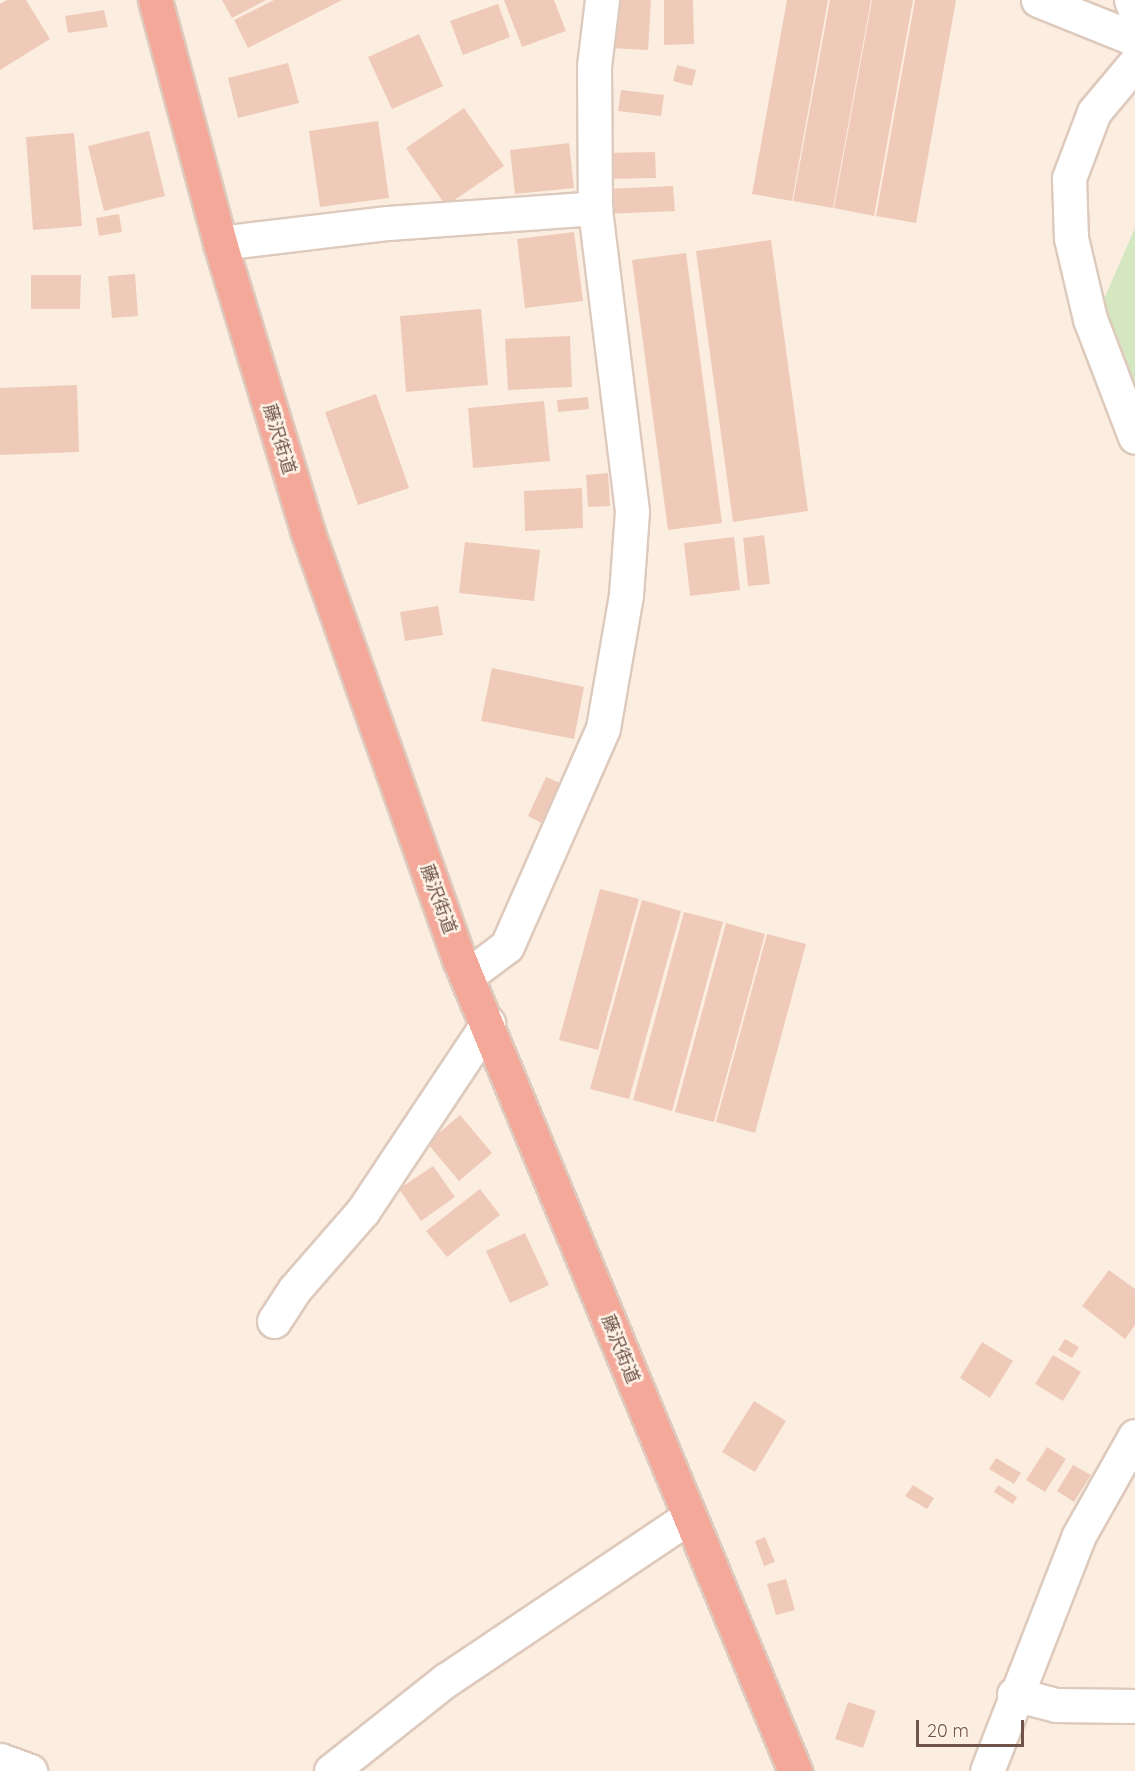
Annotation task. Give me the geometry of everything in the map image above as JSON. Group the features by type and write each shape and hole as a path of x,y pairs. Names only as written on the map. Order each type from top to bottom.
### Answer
{"highway":[{"name":"藤沢街道","path":"155,0 220,243 307,530 467,976 795,1771"}],"street":[{"path":"467,976 507,946 603,728 626,595 632,511 595,208 594,66 602,0"},
{"path":"1038,0 1135,39"},
{"path":"1131,0 1135,10"},
{"path":"1135,63 1094,112 1069,178 1071,238 1090,319 1135,437"},
{"path":"220,243 388,223 595,208"},
{"path":"274,1321 294,1290 363,1211 488,1023"},
{"path":"987,1771 1014,1694 1078,1537 1135,1437"},
{"path":"331,1771 446,1680 689,1517"},
{"path":"1014,1694 1056,1705 1135,1706"},
{"path":"0,1760 30,1771"}],"green space":[{"path":"1135,228 1135,452 1102,304"}],"building":[{"path":"7,0 26,0 50,39 0,70 0,4"},
{"path":"222,0 266,0 232,18"},
{"path":"274,0 342,0 248,48 234,20"},
{"path":"504,0 554,0 566,31 522,47"},
{"path":"614,0 651,0 648,50 611,48"},
{"path":"664,0 693,0 694,44 664,45"},
{"path":"787,0 828,0 792,201 752,194"},
{"path":"830,0 871,0 833,208 793,201"},
{"path":"872,0 913,0 874,216 834,208"},
{"path":"915,0 956,0 916,223 876,216"},
{"path":"498,4 510,37 463,55 450,21"},
{"path":"104,10 108,27 68,33 65,16"},
{"path":"419,34 443,86 392,109 368,57"},
{"path":"288,63 299,103 238,118 228,78"},
{"path":"677,65 696,70 692,86 673,81"},
{"path":"621,90 664,95 661,116 618,111"},
{"path":"464,108 504,166 446,206 406,148"},
{"path":"378,121 389,198 320,207 309,131"},
{"path":"149,131 165,196 104,211 88,146"},
{"path":"74,133 82,226 33,230 26,137"},
{"path":"569,143 574,188 515,194 510,150"},
{"path":"655,152 656,178 603,179 602,153"},
{"path":"673,186 675,211 607,214 605,189"},
{"path":"119,214 122,232 99,236 96,218"},
{"path":"574,232 583,301 525,308 517,239"},
{"path":"771,240 808,511 733,522 696,251"},
{"path":"686,253 722,523 668,530 632,260"},
{"path":"135,274 138,316 112,318 108,276"},
{"path":"31,275 81,275 80,309 31,309"},
{"path":"481,309 488,385 406,392 400,316"},
{"path":"570,336 572,387 508,390 505,339"},
{"path":"77,385 79,452 0,455 0,388"},
{"path":"376,394 409,488 358,505 325,412"},
{"path":"588,397 589,409 558,412 557,400"},
{"path":"544,401 550,461 473,468 468,408"},
{"path":"608,473 610,506 588,507 586,475"},
{"path":"582,488 583,528 525,531 524,491"},
{"path":"764,535 770,584 748,586 743,538"},
{"path":"734,537 740,590 690,596 684,543"},
{"path":"465,542 540,550 534,601 459,593"},
{"path":"438,606 443,635 405,641 400,612"},
{"path":"492,668 584,687 574,739 481,721"},
{"path":"546,777 560,783 541,823 528,816"},
{"path":"600,889 639,899 598,1050 559,1040"},
{"path":"642,900 681,911 629,1099 590,1089"},
{"path":"684,912 723,922 672,1111 633,1100"},
{"path":"726,923 765,934 714,1122 675,1112"},
{"path":"767,934 806,944 755,1133 716,1122"},
{"path":"460,1115 492,1153 459,1181 427,1143"},
{"path":"433,1166 455,1197 421,1221 399,1189"},
{"path":"480,1189 500,1215 447,1257 426,1231"},
{"path":"525,1233 549,1285 510,1303 486,1251"},
{"path":"1109,1270 1135,1289 1135,1325 1125,1339 1082,1306"},
{"path":"1065,1339 1079,1347 1072,1358 1058,1350"},
{"path":"982,1342 1013,1361 990,1398 960,1378"},
{"path":"1053,1355 1081,1372 1063,1401 1035,1384"},
{"path":"754,1401 786,1421 755,1472 722,1452"},
{"path":"1047,1447 1066,1459 1045,1492 1026,1480"},
{"path":"996,1458 1021,1473 1014,1484 989,1469"},
{"path":"1073,1465 1091,1475 1074,1502 1057,1491"},
{"path":"913,1485 934,1498 927,1509 905,1496"},
{"path":"998,1485 1017,1497 1013,1504 994,1492"},
{"path":"765,1537 775,1562 764,1566 755,1541"},
{"path":"786,1579 795,1610 776,1615 767,1584"},
{"path":"848,1702 876,1711 863,1748 835,1739"}]}
